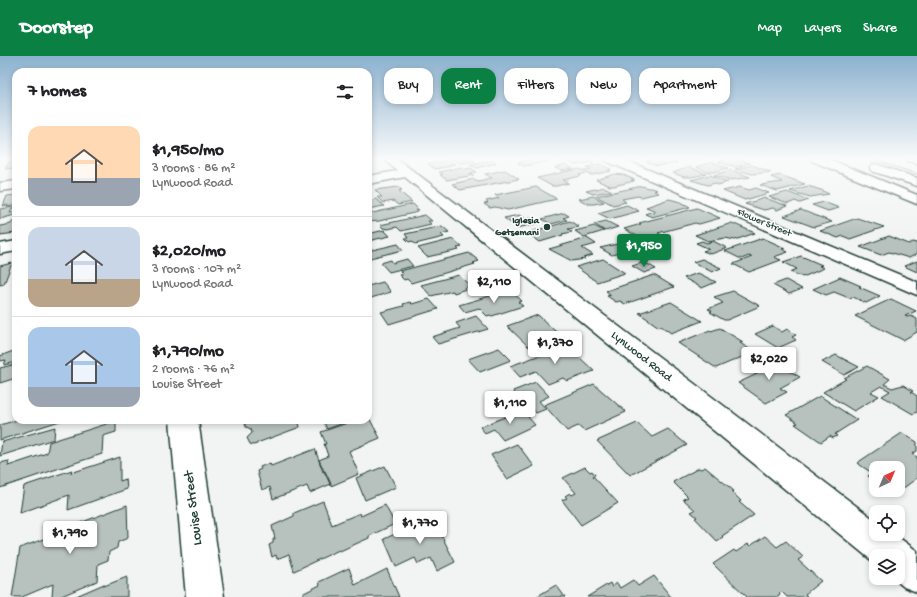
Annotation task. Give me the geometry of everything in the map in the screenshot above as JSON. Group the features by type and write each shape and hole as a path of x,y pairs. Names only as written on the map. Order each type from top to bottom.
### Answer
{"main road":[{"name":"Lynwood Road","path":"420,183 885,549"},
{"name":"Flower Street","path":"669,183 917,289"},
{"path":"877,183 917,200"},
{"path":"0,187 12,186"},
{"path":"0,249 12,247"},
{"name":"Louise Street","path":"184,424 205,597"},
{"path":"905,565 917,574"}],"building":[{"path":"455,183 496,183 460,190 452,184"},
{"path":"547,183 568,183 556,186"},
{"path":"604,183 625,183 614,186"},
{"path":"702,183 714,183 708,185"},
{"path":"773,183 805,184 777,191 760,185"},
{"path":"642,186 657,190 654,191 658,193 622,199 626,202 613,205 596,196"},
{"path":"808,186 829,194 810,197 790,191"},
{"path":"398,187 402,190 399,191 412,202 398,205 393,201 383,203 377,197 382,197 375,190"},
{"path":"536,187 557,199 508,210 495,207 490,208 484,204 488,203 486,201 499,198 495,195"},
{"path":"604,187 612,191 593,194 586,191"},
{"path":"740,187 749,190 756,188 769,193 745,200 723,191"},
{"path":"787,192 809,200 800,203 795,201 788,204 769,197"},
{"path":"12,195 12,206 3,206 7,196"},
{"path":"593,196 604,202 588,204 579,199"},
{"path":"765,198 787,206 777,210 773,208 764,210 745,204"},
{"path":"376,199 384,206 372,208 372,200"},
{"path":"669,199 681,202 690,207 652,217 645,214 656,211 646,207"},
{"path":"824,202 839,208 828,211 812,205"},
{"path":"413,204 419,210 416,210 418,212 372,222 372,213"},
{"path":"627,205 639,211 610,219 598,213"},
{"path":"12,207 10,213 12,213 12,216 0,219 0,209"},
{"path":"697,208 720,218 658,233 661,235 644,240 624,229 641,224 639,223"},
{"path":"801,210 832,222 814,227 784,216"},
{"path":"564,213 569,216 563,218 567,220 551,224 542,219"},
{"path":"425,215 432,221 428,221 431,224 401,231 397,227 388,229 383,228 380,225"},
{"path":"519,215 526,219 531,218 539,223 517,228 504,218"},
{"path":"857,218 884,227 850,239 843,236 838,238 820,231"},
{"path":"570,221 579,227 568,229 572,232 540,242 530,235 534,234 530,232"},
{"path":"606,221 618,227 605,231 594,224"},
{"path":"12,222 12,234 0,235 0,226"},
{"path":"732,223 755,233 735,240 725,238 708,241 695,235"},
{"path":"442,226 449,232 441,234 444,237 415,244 412,241 409,242 405,238 408,238 405,234"},
{"path":"594,226 604,231 584,237 575,231"},
{"path":"384,230 390,236 372,240 372,233"},
{"path":"889,236 909,244 913,242 917,243 917,254 909,258 889,252 881,255 860,247"},
{"path":"587,238 596,244 582,248 593,255 584,258 585,259 572,261 549,249"},
{"path":"763,238 785,248 782,249 788,252 774,257 781,260 749,272 733,264 752,257 749,256 741,259 725,251"},
{"path":"453,239 462,247 457,248 459,250 427,257 418,248"},
{"path":"702,241 707,243 713,241 727,248 711,254 703,251 709,249 696,243"},
{"path":"626,242 636,248 612,255 600,248"},
{"path":"398,244 403,250 372,258 372,250"},
{"path":"469,253 479,261 473,263 475,264 411,283 407,279 404,280 399,275 403,274 400,271"},
{"path":"801,256 822,265 819,266 824,268 803,277 790,272 797,269 783,262"},
{"path":"407,259 413,266 389,272 381,263 391,260 393,263"},
{"path":"603,259 625,273 597,282 576,267"},
{"path":"702,259 721,268 712,272 693,262"},
{"path":"917,261 917,272 904,266"},
{"path":"644,262 656,269 644,273 632,266"},
{"path":"12,263 4,284 0,285 0,266"},
{"path":"698,273 716,282 702,288 684,278"},
{"path":"459,275 470,286 454,293 453,291 431,296 421,285"},
{"path":"654,275 674,287 625,304 620,301 616,302 607,296 611,295 606,291"},
{"path":"840,277 880,296 866,303 853,297 849,298 834,292 826,295 813,289"},
{"path":"786,280 802,289 789,294 773,285"},
{"path":"383,282 391,292 372,298 372,285"},
{"path":"510,290 522,301 518,302 523,306 492,316 487,316 479,308 465,312 459,305"},
{"path":"733,291 760,306 727,320 724,320 710,312 712,311 708,309 723,303 714,297"},
{"path":"429,299 438,309 389,324 381,312 404,306 403,304 410,302 412,304"},
{"path":"891,299 916,311 905,316 911,316 917,319 917,332 903,340 855,316"},
{"path":"671,302 702,321 671,333 661,326 659,327 639,313"},
{"path":"538,315 567,341 555,346 548,340 529,347 507,326"},
{"path":"476,316 488,329 438,344 432,337 460,328 456,323"},
{"path":"773,326 782,332 787,329 796,335 792,337 796,340 778,348 755,334"},
{"path":"720,328 743,342 740,343 754,352 716,368 678,343 710,330"},
{"path":"571,344 579,351 577,352 581,356 578,356 594,371 567,381 563,378 548,384 536,371 520,377 510,366"},
{"path":"499,348 511,360 480,372 468,359"},
{"path":"12,352 12,363 4,365 6,360 0,361 0,356"},
{"path":"836,355 859,367 844,375 822,362"},
{"path":"771,360 800,377 780,388 787,392 766,403 738,383 757,374 751,369"},
{"path":"12,365 12,379 0,383 0,368"},
{"path":"867,366 890,379 884,384 892,388 903,385 913,391 911,392 917,396 917,412 913,414 882,396 890,391 881,386 871,392 879,396 854,411 823,392 846,379 844,378"},
{"path":"536,382 549,396 539,401 546,409 536,413 529,405 526,406 513,391"},
{"path":"594,384 626,412 584,431 578,426 567,431 544,405"},
{"path":"820,396 857,420 835,434 837,436 833,438 830,436 821,442 795,424 798,423 786,415"},
{"path":"522,410 535,425 503,440 494,429 485,433 480,427"},
{"path":"12,421 12,424 50,424 0,440 0,425"},
{"path":"372,423 380,438 349,451 359,474 331,486 319,460 328,456 324,444 326,444 321,432 344,424"},
{"path":"637,423 652,437 668,429 687,445 630,475 597,441"},
{"path":"106,424 116,424 116,432 103,436 102,454 0,488 0,463 9,461 8,466 47,453 49,442"},
{"path":"245,424 299,424 300,427 253,445 250,444 247,438 252,433 251,429 246,427"},
{"path":"325,424 341,424 327,429"},
{"path":"55,427 54,439 0,456 2,442"},
{"path":"902,433 917,442 917,451 912,454 917,457 917,478 905,487 905,461 869,461 869,471 857,463"},
{"path":"517,444 534,466 507,479 491,455"},
{"path":"315,449 323,472 325,471 331,484 310,493 307,486 273,499 270,487 262,490 257,471 261,469 260,467 270,463 271,466"},
{"path":"120,457 120,481 126,479 127,489 68,510 69,495 20,513 24,486 72,470 71,473"},
{"path":"385,466 396,487 365,500 356,478"},
{"path":"585,467 590,472 592,471 595,475 593,476 618,503 581,525 562,500 567,498 565,496 570,493 572,495 576,493 563,478"},
{"path":"705,467 734,491 732,492 741,501 739,502 754,515 722,536 723,537 717,541 695,518 697,517 691,512 695,510 683,499 688,497 673,482 699,468 701,469"},
{"path":"323,501 332,525 360,513 361,516 385,505 395,524 369,536 369,538 294,571 289,554 277,559 276,555 272,557 269,545 273,543 273,539 275,539 272,526 294,516 294,513"},
{"path":"127,505 128,538 118,542 117,548 109,552 108,560 98,564 97,581 59,597 52,597 53,584 22,597 12,597 20,548 59,533 59,531"},
{"path":"432,517 455,562 437,571 431,558 418,564 415,558 396,567 384,539"},
{"path":"765,536 777,547 786,541 803,557 798,560 821,581 805,594 807,596 787,597 782,592 779,593 780,595 778,597 747,597 713,564 734,550 736,552 748,544 750,546"},
{"path":"349,568 355,585 387,569 399,597 303,597 302,594 320,585 319,582"},
{"path":"654,576 671,597 587,597 610,583 612,587 617,583 620,588 633,580 638,586"},
{"path":"127,577 127,597 74,597 104,584 104,586"},
{"path":"556,585 565,597 536,597"}],"place":[{"name":"Iglesia Getsemani","path":"547,227"}]}
